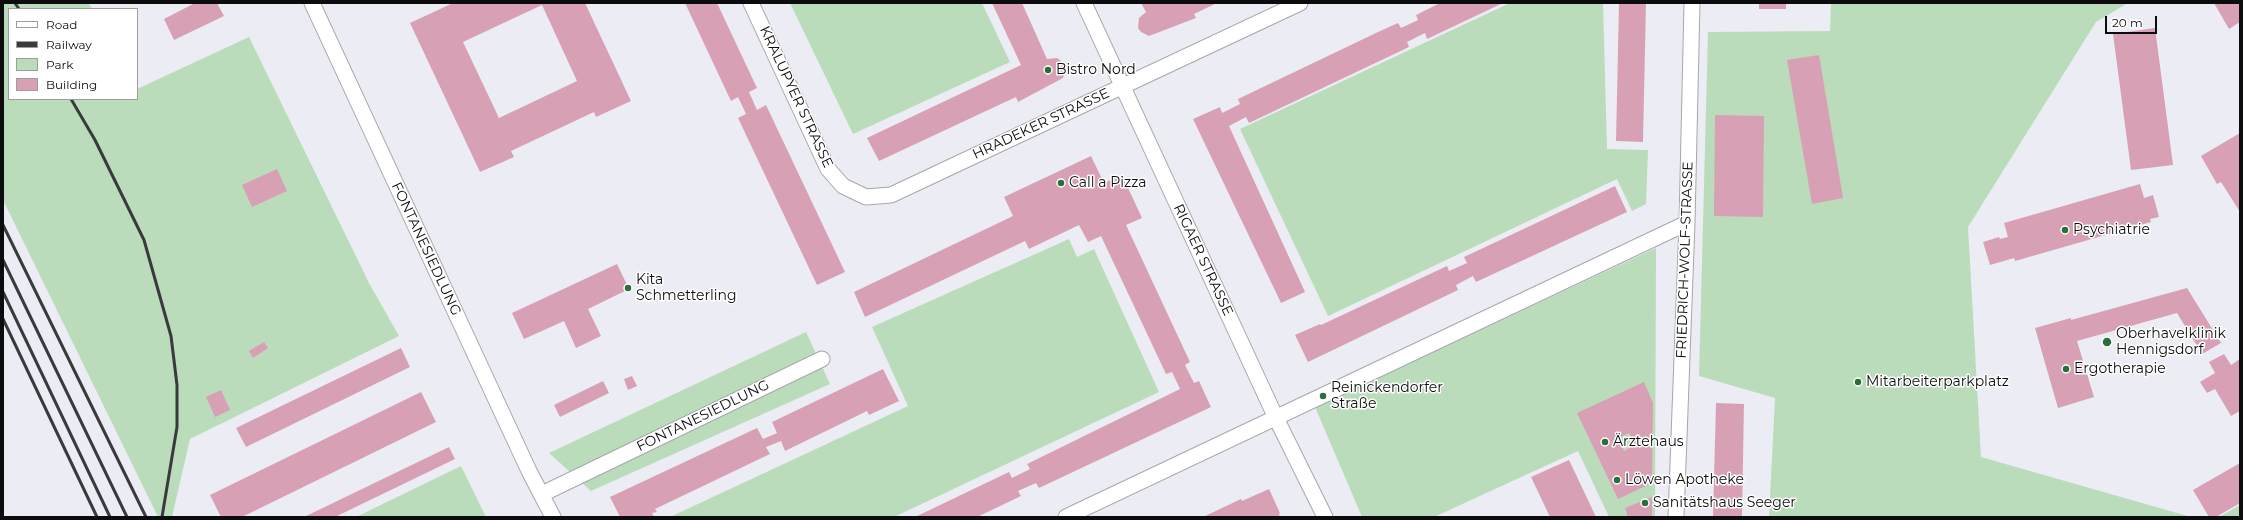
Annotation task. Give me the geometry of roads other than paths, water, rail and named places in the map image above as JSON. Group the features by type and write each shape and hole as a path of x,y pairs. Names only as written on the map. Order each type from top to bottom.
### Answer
{"street":[{"name":"FONTANESIEDLUNG","path":"312,3 553,517"},
{"name":"KRALUPYER STRASSE","path":"751,3 828,169 843,186 866,197 891,195"},
{"name":"RIGAER STRASSE","path":"1084,3 1276,418 1325,517"},
{"name":"HRADEKER STRASSE","path":"891,195 1300,3"},
{"name":"FRIEDRICH-WOLF-STRASSE","path":"1676,517 1687,223 1692,3"},
{"path":"1066,517 1687,223"},
{"name":"FONTANESIEDLUNG","path":"542,494 822,359"}],"railway":[{"path":"15,3 18,8"},
{"path":"72,100 95,140 144,240 171,336 177,385 177,427 162,517"},
{"path":"3,225 146,517"},
{"path":"3,260 127,517"},
{"path":"3,292 110,517"},
{"path":"3,319 97,517"}],"place":[{"name":"Bistro Nord","path":"1048,70"},
{"name":"Call a Pizza","path":"1061,183"},
{"name":"Psychiatrie","path":"2065,230"},
{"name":"Kita Schmetterling","path":"628,288"},
{"name":"Oberhavelklinik Hennigsdorf","path":"2107,342"},
{"name":"Ergotherapie","path":"2066,369"},
{"name":"Mitarbeiterparkplatz","path":"1858,382"},
{"name":"Reinickendorfer Straße","path":"1323,396"},
{"name":"Ärztehaus","path":"1605,442"},
{"name":"Löwen Apotheke","path":"1617,480"},
{"name":"Sanitätshaus Seeger","path":"1645,503"}]}
